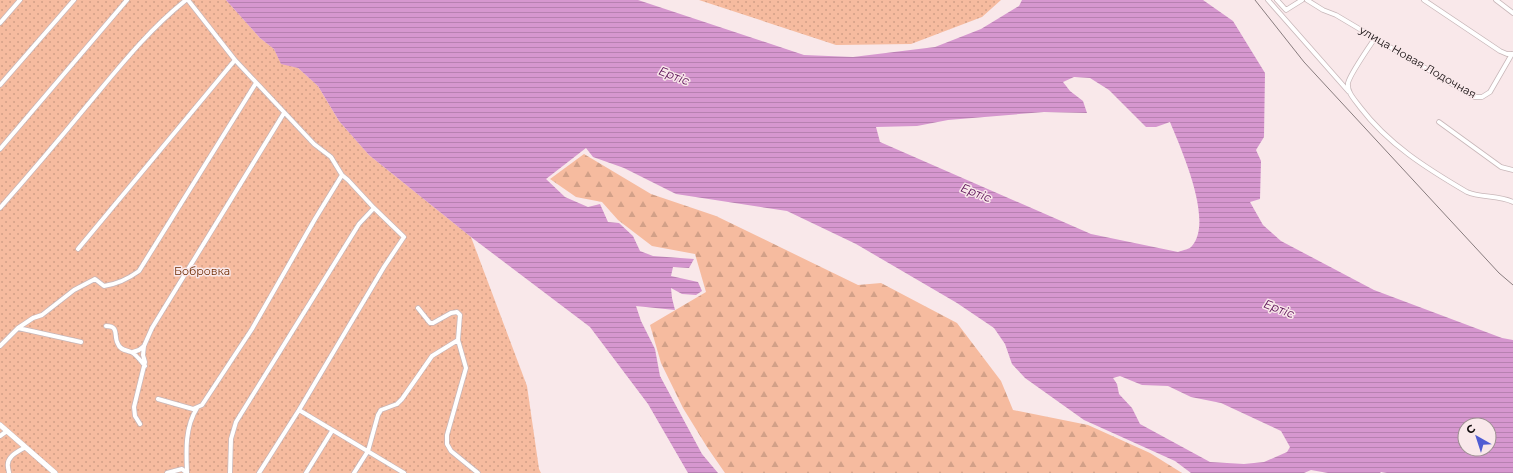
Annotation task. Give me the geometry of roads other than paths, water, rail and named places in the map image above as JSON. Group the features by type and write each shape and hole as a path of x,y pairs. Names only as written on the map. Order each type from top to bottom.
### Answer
{"street":[{"path":"0,23 20,0"},
{"path":"0,85 74,0"},
{"path":"0,149 127,0"},
{"path":"0,208 52,148 136,46 166,17 187,0 235,60 256,83 314,144 331,157 342,175 404,237 366,295 352,322 260,473"},
{"path":"1269,0 1278,1 1286,10 1302,0"},
{"path":"1269,0 1349,92 1380,132 1430,170 1467,192 1513,202"},
{"name":"улица Новая Лодочная","path":"1307,0 1319,8 1336,14 1474,97 1478,98 1486,96 1490,92 1513,54"},
{"path":"1424,0 1500,51 1507,54 1513,54"},
{"path":"1496,0 1513,13"},
{"path":"1349,92 1348,83 1375,38"},
{"path":"78,249 235,60"},
{"path":"0,346 18,328 33,318 42,315 74,290 95,279 104,286 115,284 131,277 139,270 256,83"},
{"path":"140,424 135,416 134,407 146,362 143,355 144,346 152,328 284,113"},
{"path":"1439,122 1501,167 1513,170"},
{"path":"187,473 187,439 191,420 197,408 202,405 252,329 342,175"},
{"path":"230,473 231,439 236,422 359,224 374,208"},
{"path":"418,308 426,320 430,323 452,313 457,312 460,316 458,340 466,368 446,435 447,444 451,451 475,472"},
{"path":"106,326 112,326 114,328 118,344 122,350 133,352 144,346"},
{"path":"18,328 81,342"},
{"path":"354,473 368,450 376,420 381,410 397,404 432,356 458,340"},
{"path":"133,352 145,366"},
{"path":"158,399 197,408"},
{"path":"299,410 368,450 403,473"},
{"path":"0,425 24,448 55,473"},
{"path":"306,473 332,430"},
{"path":"0,436 7,431"},
{"path":"9,473 7,466 8,459 15,452 24,448"},
{"path":"167,473 182,469 187,473"}],"water":[{"name":"Ертіс","path":"226,0 638,0 804,55 853,57 935,47 981,29 1019,6 1022,0 1203,0 1233,21 1265,73 1264,137 1256,150 1261,161 1260,199 1250,202 1263,225 1281,241 1374,290 1502,338 1513,340 1513,473 1328,473 1311,470 1304,473 1191,473 1175,461 1084,420 1025,378 1012,364 1005,344 994,328 957,303 856,244 787,211 676,194 624,168 593,157 586,148 546,179 565,197 588,207 600,204 608,222 619,223 633,236 640,251 653,256 694,259 689,268 673,267 671,276 698,282 702,291 696,295 682,294 671,288 675,310 636,306 641,321 655,349 660,376 702,454 718,473 688,473 648,404 590,327 471,237 369,155 339,121 318,86 298,68 281,64 274,49 260,38","holes":["1074,77 1090,78 1109,90 1146,127 1156,127 1170,122 1188,167 1198,203 1198,235 1192,246 1188,249 1178,252 1091,234 880,142 876,127 917,126 948,120 1044,112 1087,113 1083,101 1070,91 1063,82","1120,376 1142,385 1168,386 1191,397 1221,403 1281,431 1290,447 1287,452 1264,462 1244,464 1210,462 1140,424 1132,408 1119,394 1117,384 1113,378"]}],"railway":[{"path":"1255,0 1304,62 1499,273 1513,285"}],"park label":[{"name":"Бобровка","path":"202,271"}]}
